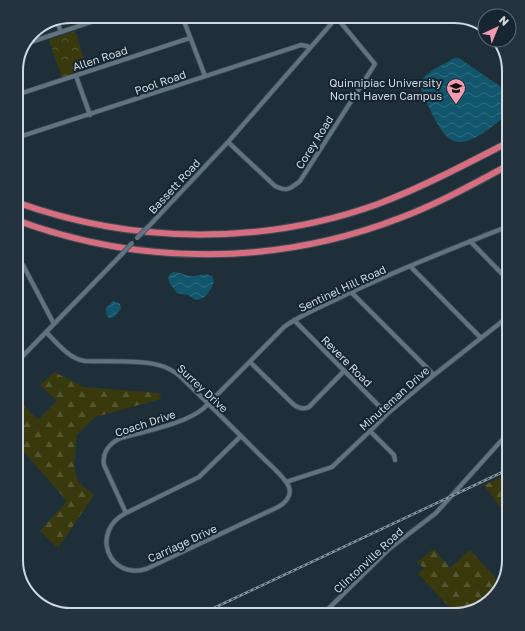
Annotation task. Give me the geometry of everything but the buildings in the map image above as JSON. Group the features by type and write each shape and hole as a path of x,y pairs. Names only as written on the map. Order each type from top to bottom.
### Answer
{"highway":[{"path":"23,204 65,218 132,231 192,235 256,232 318,221 376,204 419,187 502,146"},
{"path":"23,222 76,239 137,251 200,255 266,251 328,240 382,224 432,204 502,169"}],"street":[{"path":"33,41 88,23"},
{"path":"185,23 205,76"},
{"name":"Bassett Road","path":"23,356 228,142 332,23"},
{"name":"Corey Road","path":"228,142 275,186 283,190 292,188 300,180 375,64 343,23"},
{"path":"59,25 61,32"},
{"name":"Allen Road","path":"23,93 190,38"},
{"name":"Pool Road","path":"23,136 301,45 309,48"},
{"path":"76,76 90,115"},
{"name":"Sentinel Hill Road","path":"208,403 284,327 294,320 351,292 410,266 502,229"},
{"path":"470,241 502,274"},
{"path":"23,265 54,324"},
{"path":"410,266 480,338"},
{"path":"351,292 434,375"},
{"name":"Revere Road","path":"294,320 387,414"},
{"name":"Minuteman Drive","path":"286,482 332,467 387,414 502,321"},
{"name":"Surrey Drive","path":"46,332 69,354 78,360 150,363 166,367 178,374 286,482"},
{"path":"250,362 293,404 303,409 309,407 344,371"},
{"name":"Coach Drive","path":"126,513 105,468 104,461 107,449 113,442 121,438 191,417 208,403"},
{"path":"370,431 394,455 395,460"},
{"name":"Carriage Drive","path":"241,436 199,477 115,519 109,528 106,538 107,547 111,558 118,565 129,570 140,571 146,569 282,505 287,500 290,493 286,482"},
{"name":"Clintonville Road","path":"329,608 389,549 436,513 502,440"}],"green space":[{"path":"75,31 87,68 62,78 49,40"},
{"path":"54,372 84,387 159,393 161,399 95,417 77,435 74,465 78,482 94,495 58,548 40,531 67,501 23,451 23,405 38,420 57,401 40,385"},
{"path":"502,476 502,510 484,485"},
{"path":"434,549 450,568 470,550 497,580 488,594 481,600 460,608 450,608 418,574 424,568 417,562"}],"water":[{"path":"454,58 459,58 502,87 502,119 490,128 463,142 454,141 445,135 437,124 420,87 425,77"},
{"path":"174,272 189,276 204,274 208,275 213,278 214,282 205,297 195,300 188,295 177,293 170,284 168,278 171,273"},
{"path":"113,301 120,304 121,309 114,317 109,318 106,314 106,308"}],"railway":[{"path":"214,608 502,472"}],"place":[{"name":"Quinnipiac University North Haven Campus","path":"456,105"}]}
